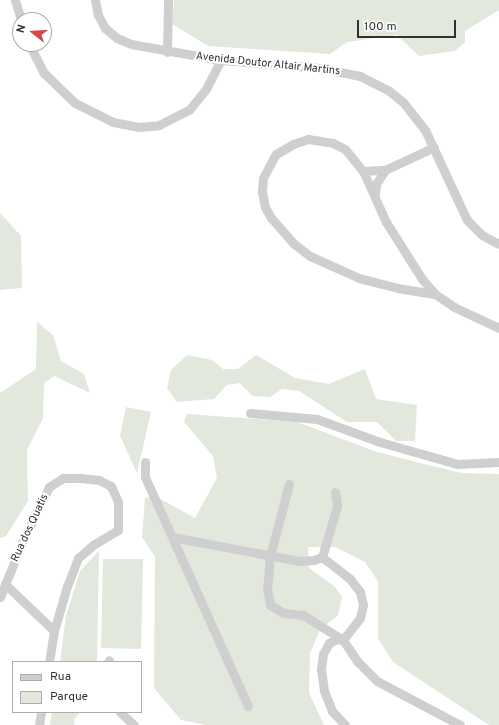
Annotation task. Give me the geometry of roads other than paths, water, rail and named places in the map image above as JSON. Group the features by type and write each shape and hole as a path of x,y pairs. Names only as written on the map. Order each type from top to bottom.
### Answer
{"street":[{"path":"15,0 19,12"},
{"name":"Avenida Doutor Altair Martins","path":"95,0 98,15 105,28 116,38 130,44 167,52 221,60 320,68 374,82 403,102 425,130 467,220 482,235 499,244"},
{"path":"167,52 168,0"},
{"path":"33,52 44,72 75,103 113,122 138,127 159,125 189,110 206,88 221,60"},
{"path":"435,294 379,284 337,269 310,256 294,244 265,207 262,192 263,178 268,164 276,154 293,144 308,139 333,143 351,155 363,170 404,254 435,294 472,317 499,328"},
{"path":"363,170 385,170 434,147"},
{"path":"376,197 376,184 385,170"},
{"path":"250,413 317,419 380,442 457,464 499,462"},
{"path":"145,462 145,478 248,706"},
{"name":"Rua dos Quatis","path":"0,597 37,508 53,484 63,478 99,480 111,486 118,502 118,530 93,545 78,558 67,586 54,631"},
{"path":"288,484 270,556 267,588 270,605 284,614 302,615 343,640 358,662 377,681 460,725"},
{"path":"322,557 337,506 334,492"},
{"path":"172,537 299,561 322,557 350,580 360,592 363,605 360,618 343,640"},
{"path":"5,584 54,631 49,661"},
{"path":"343,640 336,639 328,643 323,654 321,669 324,691 332,711 345,725"},
{"path":"39,725 41,713"},
{"path":"121,713 134,725"}]}
